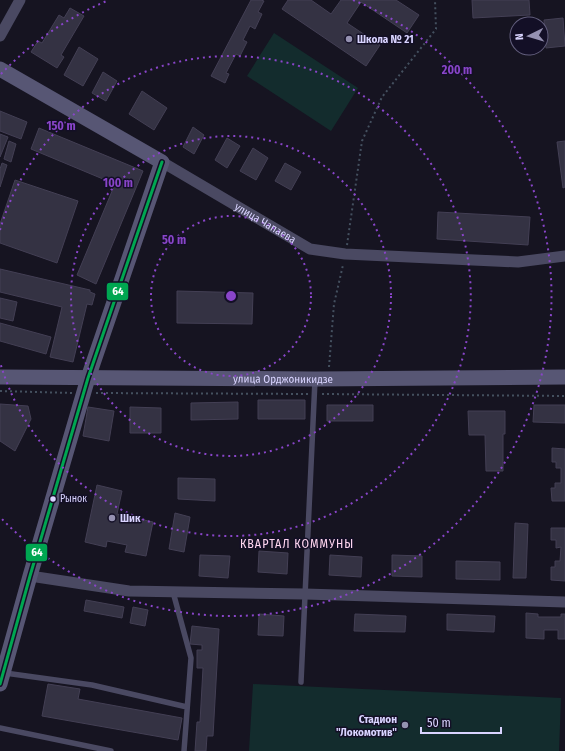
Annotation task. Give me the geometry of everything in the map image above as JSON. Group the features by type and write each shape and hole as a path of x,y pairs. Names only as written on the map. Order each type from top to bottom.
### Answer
{"street":[{"path":"0,36 20,0"},
{"name":"улица Чапаева","path":"0,69 310,249 345,254 518,262 565,256"},
{"path":"2,678 88,378 162,162"},
{"name":"улица Орджоникидзе","path":"0,377 319,384 565,377"},
{"path":"30,576 129,591 305,594 565,602"}],"lane":[{"path":"301,682 305,594 319,384"},
{"path":"173,592 191,658 184,751"},
{"path":"2,678 92,685 187,707"},
{"path":"0,728 111,751"}],"path":[{"path":"327,394 319,384 345,254 362,141 382,97 436,29 435,0"},
{"path":"0,391 84,393 319,384"},
{"path":"319,384 327,394"},
{"path":"327,394 565,396"}],"green space":[{"path":"274,33 358,88 331,131 247,76"},
{"name":"Стадион \"Локомотив\"","path":"253,684 561,698 559,751 249,751"}],"building":[{"path":"251,0 264,1 258,12 262,14 255,29 250,26 243,40 247,42 240,56 236,54 226,73 229,74 225,83 211,76"},
{"name":"Школа № 21","path":"288,0 311,0 331,14 341,0 396,0 419,15 407,33 361,2 347,23 380,45 366,66 282,9"},
{"path":"472,0 529,0 530,15 473,18"},
{"path":"70,8 84,16 61,55 64,57 57,68 31,52 38,41 42,43 59,15 64,18"},
{"path":"563,18 565,46 549,48 549,19"},
{"path":"79,47 98,59 83,86 64,75"},
{"path":"103,72 117,81 106,101 92,93"},
{"path":"142,91 167,108 154,130 129,114"},
{"path":"0,111 27,122 21,139 0,131"},
{"path":"193,127 204,135 194,154 183,147"},
{"path":"39,128 143,171 96,284 77,275 115,184 31,149"},
{"path":"0,134 8,137 0,157"},
{"path":"227,138 240,146 227,168 215,160"},
{"path":"9,141 16,144 11,162 4,159"},
{"path":"565,141 565,187 563,188 557,142"},
{"path":"253,148 268,158 256,180 240,171"},
{"path":"2,163 7,165 0,187 0,169"},
{"path":"285,163 301,172 291,190 275,181"},
{"path":"15,180 78,201 57,263 0,243 0,224"},
{"path":"438,212 530,217 528,245 437,239"},
{"path":"0,269 90,290 90,292 95,294 92,305 87,304 73,362 50,357 62,307 0,292"},
{"path":"177,291 253,293 252,324 177,323"},
{"path":"0,298 17,302 13,321 0,318"},
{"path":"0,323 51,337 46,354 0,341"},
{"path":"258,400 305,400 305,419 258,419"},
{"path":"238,402 238,419 191,420 191,403"},
{"path":"0,404 28,406 31,419 15,451 0,441"},
{"path":"327,405 373,405 373,421 327,421"},
{"path":"534,405 565,405 565,423 533,422"},
{"path":"88,407 114,411 109,441 83,436"},
{"path":"130,407 161,408 161,433 130,433"},
{"path":"468,411 505,411 505,434 503,434 503,471 486,471 485,435 469,435"},
{"path":"552,448 565,449 565,501 552,501 551,488 555,488 555,483 561,483 561,468 556,468 556,462 552,462"},
{"path":"178,478 215,479 215,501 178,499"},
{"name":"Шик","path":"97,485 122,491 117,514 153,522 146,556 125,552 127,545 107,541 106,547 85,542"},
{"path":"175,513 190,517 184,552 169,549"},
{"path":"515,523 528,524 526,578 513,578"},
{"path":"551,528 565,528 565,581 551,580 551,567 555,567 555,561 560,561 561,547 556,548 556,540 551,540"},
{"path":"259,551 288,553 287,574 258,572"},
{"path":"200,555 230,556 228,578 199,576"},
{"path":"330,555 362,557 361,577 329,575"},
{"path":"392,555 422,556 422,577 392,576"},
{"path":"456,561 500,562 500,580 456,579"},
{"path":"86,600 124,607 122,618 84,611"},
{"path":"133,607 148,610 145,626 130,623"},
{"path":"526,613 538,614 538,617 561,617 561,614 565,614 565,639 558,639 558,630 544,630 544,639 526,638"},
{"path":"259,614 284,616 283,636 258,635"},
{"path":"355,614 406,616 405,632 354,631"},
{"path":"447,614 495,616 494,632 447,630"},
{"path":"192,626 219,629 213,736 207,736 206,751 195,751 197,722 200,722 203,668 197,668 197,650 202,650 202,645 190,644"},
{"path":"48,684 80,689 78,699 182,718 178,740 42,716"}],"transit line":[{"name":"64","path":"0,684 88,378 162,162"}],"place":[{"name":"Школа № 21","path":"349,39"},
{"name":"Рынок","path":"53,499"},
{"name":"Шик","path":"112,518"},
{"name":"Стадион \"Локомотив\"","path":"405,725"}],"district":[{"name":"КВАРТАЛ КОММУНЫ","path":"297,544"}]}
